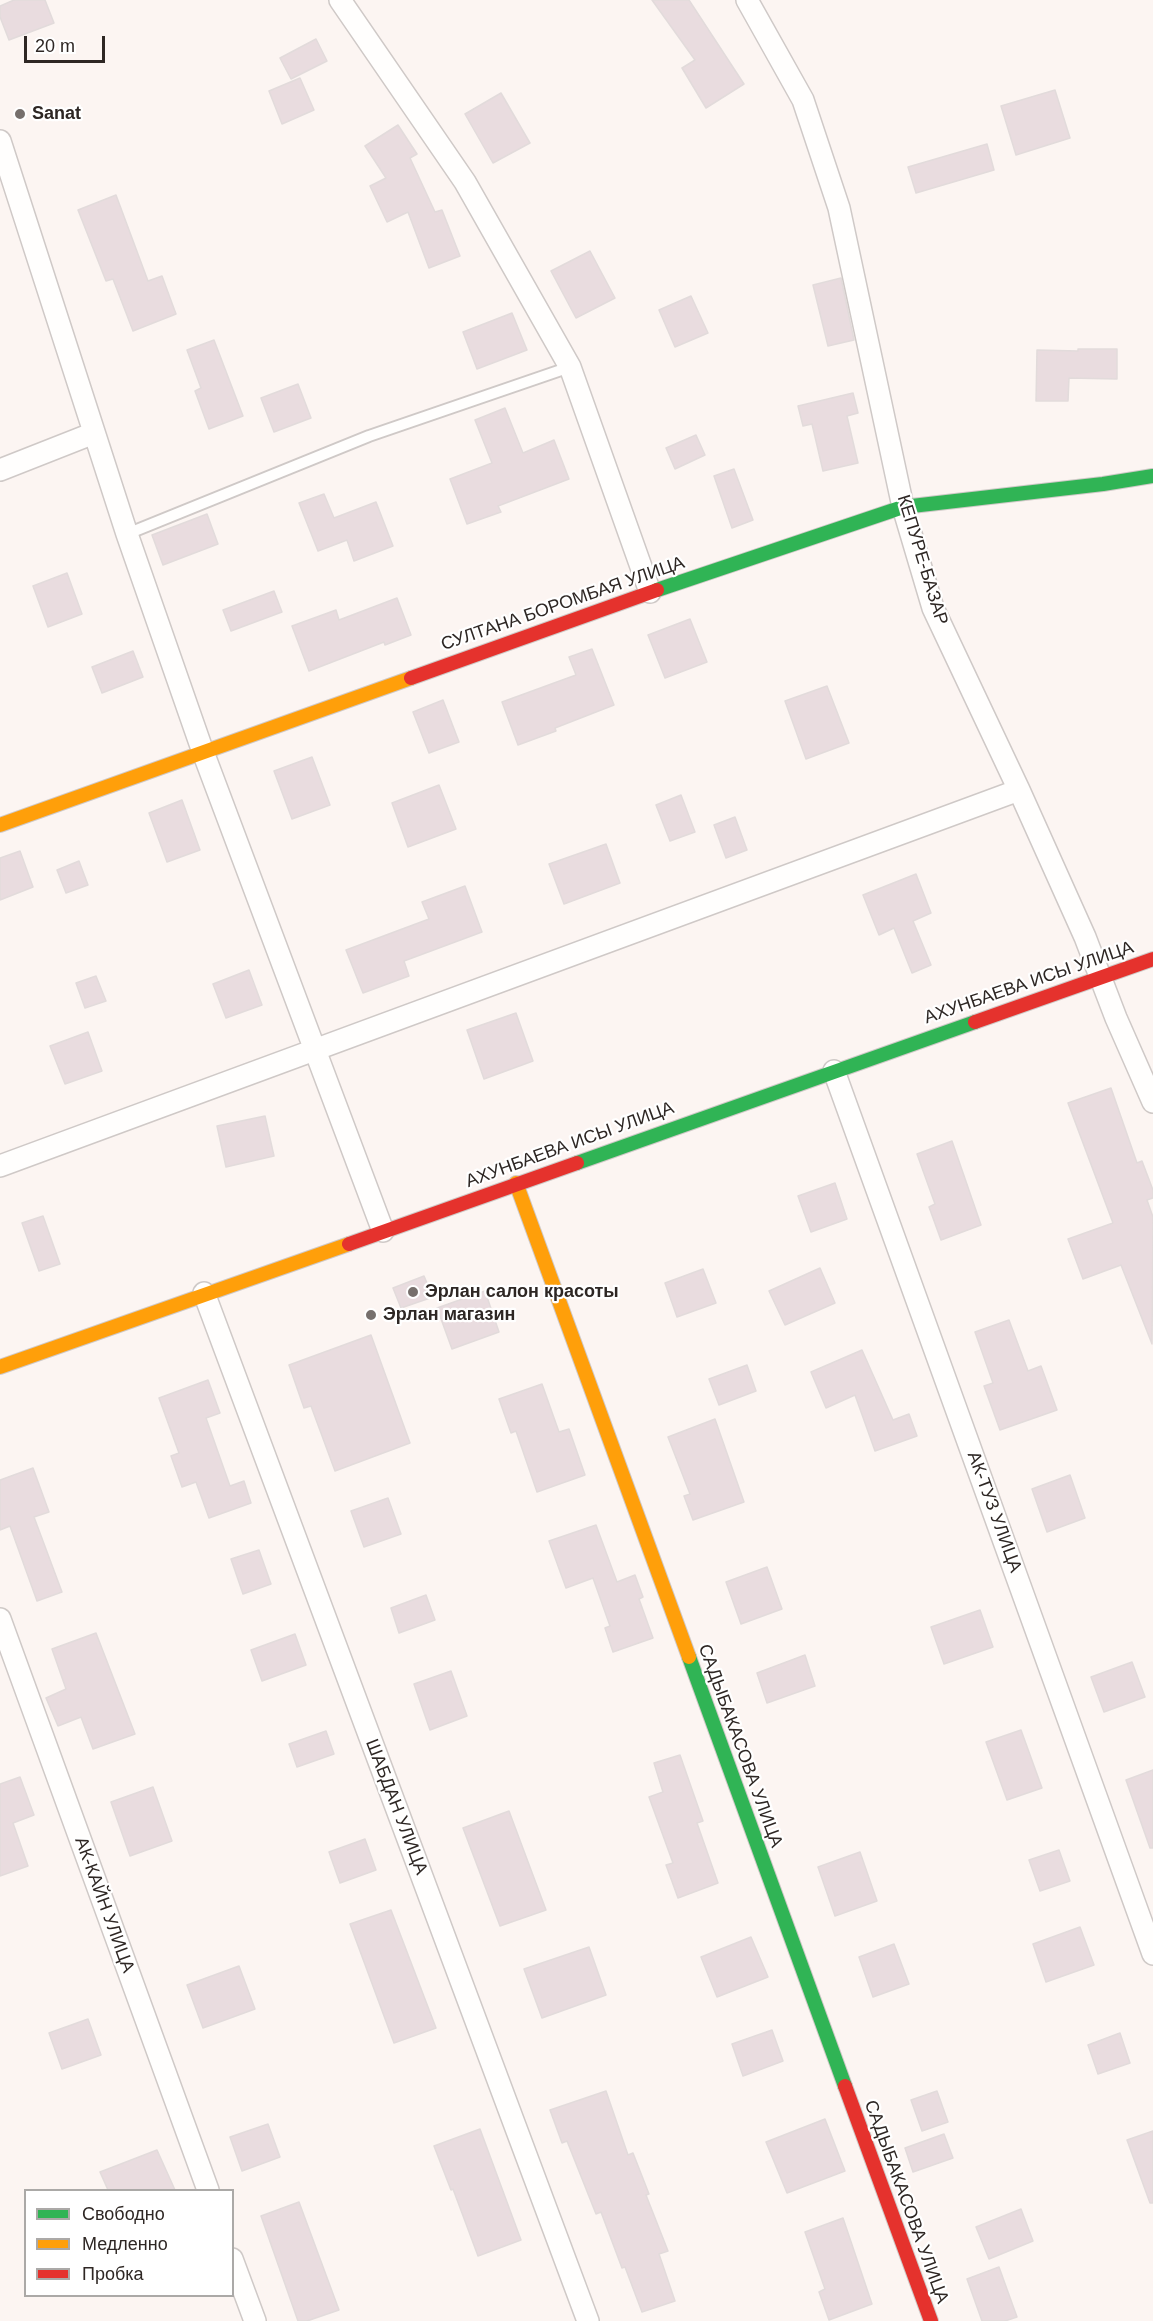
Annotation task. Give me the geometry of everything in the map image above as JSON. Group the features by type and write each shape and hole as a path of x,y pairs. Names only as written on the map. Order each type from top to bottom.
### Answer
{"street":[{"path":"340,0 465,182 570,367 650,592"},
{"name":"КЕПУРЕ-БАЗАР","path":"747,0 803,100 839,208 903,507 933,608 1019,790 1101,976 1153,1102"},
{"path":"0,141 127,534 203,752 383,1231"},
{"path":"0,470 94,434"},
{"name":"СУЛТАНА БОРОМБАЯ УЛИЦА","path":"0,825 650,592 903,507 1153,476"},
{"path":"0,1166 1019,790"},
{"name":"АХУНБАЕВА ИСЫ УЛИЦА","path":"0,1367 1153,959"},
{"name":"АК-ТУЗ УЛИЦА","path":"834,1071 1153,1954"},
{"name":"САДЫБАКАСОВА УЛИЦА","path":"516,1183 931,2321"},
{"name":"ШАБДАН УЛИЦА","path":"204,1293 588,2321"},
{"name":"АК-КАЙН УЛИЦА","path":"0,1619 208,2189"},
{"path":"234,2264 255,2321"}],"lane":[{"path":"127,534 369,436 570,367"}],"building":[{"path":"14,0 45,0 54,23 9,40 0,17 0,6"},
{"path":"652,0 689,0 744,84 706,108 682,68 695,60"},
{"path":"316,39 327,61 291,79 280,58"},
{"path":"300,78 314,110 282,124 269,91"},
{"path":"1055,90 1070,138 1016,155 1001,106"},
{"path":"501,93 530,143 493,163 465,114"},
{"path":"398,125 417,154 410,158 435,212 442,210 460,256 429,268 408,212 387,222 370,186 386,178 365,146"},
{"path":"987,144 994,170 916,193 908,167"},
{"path":"116,195 148,281 162,276 176,314 133,331 113,279 106,281 78,210"},
{"path":"590,251 615,298 576,318 551,271"},
{"path":"841,278 854,340 828,346 813,285"},
{"path":"691,296 708,333 675,347 659,310"},
{"path":"512,313 527,350 477,369 463,332"},
{"path":"214,340 243,416 209,429 195,391 201,388 187,350"},
{"path":"1078,349 1117,349 1117,379 1069,378 1068,401 1036,401 1037,350 1078,351"},
{"path":"298,384 311,418 274,432 261,398"},
{"path":"853,393 858,413 847,416 858,463 823,471 812,424 803,426 798,406"},
{"path":"505,408 523,453 554,440 569,479 498,506 501,512 467,524 450,479 492,463 475,420"},
{"path":"696,435 705,455 675,469 666,448"},
{"path":"734,469 753,520 732,528 714,476"},
{"path":"324,494 334,518 376,502 393,546 354,561 347,540 318,551 299,503"},
{"path":"207,514 218,544 163,565 152,535"},
{"path":"67,573 82,614 48,627 33,586"},
{"path":"274,591 282,612 231,631 223,610"},
{"path":"397,598 411,635 385,645 384,642 309,671 292,626 336,610 339,620"},
{"path":"690,619 707,662 665,678 648,635"},
{"path":"592,649 614,705 518,745 502,702 576,675 569,657"},
{"path":"133,651 143,677 102,693 92,667"},
{"path":"827,686 849,743 806,759 785,701"},
{"path":"443,700 459,742 429,753 413,712"},
{"path":"312,757 330,805 292,819 274,771"},
{"path":"439,785 456,829 408,847 392,803"},
{"path":"681,795 695,832 670,841 656,805"},
{"path":"182,800 200,850 167,862 149,813"},
{"path":"735,817 747,850 726,858 714,825"},
{"path":"606,844 620,883 564,904 549,864"},
{"path":"20,851 33,887 0,900 0,858"},
{"path":"79,861 88,885 66,893 57,870"},
{"path":"916,874 931,913 913,921 931,965 912,973 894,928 879,935 863,895"},
{"path":"465,886 482,932 404,961 409,976 363,993 346,950 429,919 422,902"},
{"path":"249,970 262,1005 226,1018 213,984"},
{"path":"96,976 106,1001 85,1008 76,983"},
{"path":"516,1013 533,1061 484,1079 467,1030"},
{"path":"88,1032 102,1071 65,1084 50,1046"},
{"path":"1111,1088 1137,1163 1142,1161 1153,1190 1153,1198 1147,1200 1153,1217 1152,1344 1121,1265 1083,1279 1068,1239 1113,1223 1068,1103"},
{"path":"265,1116 274,1156 226,1167 217,1126"},
{"path":"952,1141 981,1225 941,1240 929,1207 935,1204 917,1154"},
{"path":"835,1183 847,1219 811,1232 798,1196"},
{"path":"43,1216 60,1264 39,1271 22,1223"},
{"path":"820,1268 835,1303 785,1325 769,1291"},
{"path":"703,1269 716,1303 677,1317 665,1283"},
{"name":"Эрлан салон красоты","path":"424,1276 433,1297 401,1308 393,1288"},
{"path":"485,1291 499,1332 452,1349 437,1308"},
{"path":"1009,1320 1028,1371 1041,1366 1057,1410 1000,1430 984,1386 993,1383 975,1332"},
{"path":"371,1335 410,1443 335,1471 311,1406 304,1408 289,1365"},
{"path":"862,1350 893,1420 909,1414 917,1436 875,1451 855,1395 826,1408 811,1372"},
{"path":"747,1365 756,1391 719,1405 709,1379"},
{"path":"208,1380 220,1413 206,1418 230,1486 244,1481 251,1503 209,1518 196,1482 182,1487 171,1456 179,1453 159,1398"},
{"path":"542,1384 559,1432 569,1429 585,1475 537,1492 516,1431 511,1433 499,1399"},
{"path":"715,1419 744,1502 693,1520 684,1496 690,1494 668,1437"},
{"path":"33,1468 49,1512 34,1517 62,1592 37,1601 10,1526 0,1530 0,1480"},
{"path":"1070,1475 1085,1518 1047,1532 1032,1489"},
{"path":"388,1498 401,1534 364,1547 351,1511"},
{"path":"596,1525 617,1582 635,1575 643,1597 639,1599 653,1638 613,1652 605,1628 610,1626 593,1578 566,1588 549,1541"},
{"path":"259,1550 271,1584 243,1594 231,1559"},
{"path":"767,1567 782,1609 741,1624 726,1582"},
{"path":"426,1595 435,1620 399,1633 391,1608"},
{"path":"980,1610 993,1647 944,1664 931,1627"},
{"path":"96,1633 135,1734 93,1749 81,1717 58,1726 46,1698 66,1689 52,1649"},
{"path":"295,1634 306,1665 262,1681 251,1650"},
{"path":"805,1655 815,1686 767,1703 757,1673"},
{"path":"1132,1662 1145,1697 1104,1712 1091,1677"},
{"path":"451,1671 467,1716 430,1730 414,1684"},
{"path":"1021,1730 1042,1788 1007,1800 986,1742"},
{"path":"326,1731 334,1754 297,1767 289,1744"},
{"path":"680,1755 703,1821 697,1823 718,1883 678,1898 666,1865 673,1863 649,1797 663,1792 654,1763"},
{"path":"1153,1770 1153,1848 1150,1848 1126,1780"},
{"path":"20,1777 34,1815 13,1823 28,1866 0,1876 0,1784"},
{"path":"153,1787 172,1841 130,1856 111,1802"},
{"path":"509,1811 546,1910 500,1926 463,1828"},
{"path":"365,1839 376,1870 340,1883 329,1852"},
{"path":"1059,1850 1070,1881 1040,1891 1029,1860"},
{"path":"860,1852 877,1901 835,1916 818,1867"},
{"path":"391,1910 436,2028 394,2043 350,1924"},
{"path":"1080,1927 1094,1965 1046,1982 1033,1944"},
{"path":"751,1937 768,1977 717,1997 701,1957"},
{"path":"894,1944 909,1984 873,1997 859,1957"},
{"path":"589,1947 606,1995 542,2018 524,1969"},
{"path":"239,1966 255,2009 203,2028 187,1985"},
{"path":"88,2019 101,2055 62,2069 49,2033"},
{"path":"772,2030 783,2061 743,2076 732,2044"},
{"path":"1120,2033 1130,2063 1098,2074 1088,2045"},
{"path":"606,2091 628,2155 633,2153 649,2194 646,2195 668,2251 659,2254 675,2301 642,2312 625,2267 622,2268 601,2212 596,2214 567,2141 562,2143 550,2110"},
{"path":"937,2091 948,2122 922,2131 911,2100"},
{"path":"825,2119 845,2171 787,2193 766,2142"},
{"path":"268,2124 280,2157 242,2171 230,2137"},
{"path":"480,2129 521,2240 478,2256 434,2146"},
{"path":"1153,2131 1153,2203 1150,2203 1127,2140"},
{"path":"944,2134 953,2158 913,2172 905,2148"},
{"path":"157,2150 175,2189 108,2189 100,2172"},
{"path":"299,2202 339,2310 307,2321 298,2321 261,2216"},
{"path":"1021,2209 1033,2241 989,2259 976,2227"},
{"path":"843,2218 872,2304 829,2320 819,2292 825,2289 805,2232"},
{"path":"999,2267 1017,2317 1005,2321 982,2321 967,2279"}],"traffic: fast":[{"path":"657,590 903,507 1153,476"},
{"path":"577,1163 975,1022"},
{"path":"689,1657 845,2086"}],"traffic: slow":[{"path":"0,825 411,678"},
{"path":"516,1183 689,1657"},
{"path":"0,1367 349,1244"}],"traffic: jam":[{"path":"411,678 657,590"},
{"path":"975,1022 1153,959"},
{"path":"349,1244 577,1163"},
{"path":"845,2086 931,2321"}],"place":[{"name":"Sanat","path":"20,114"},
{"name":"Эрлан салон красоты","path":"413,1292"},
{"name":"Эрлан магазин","path":"371,1315"}]}
